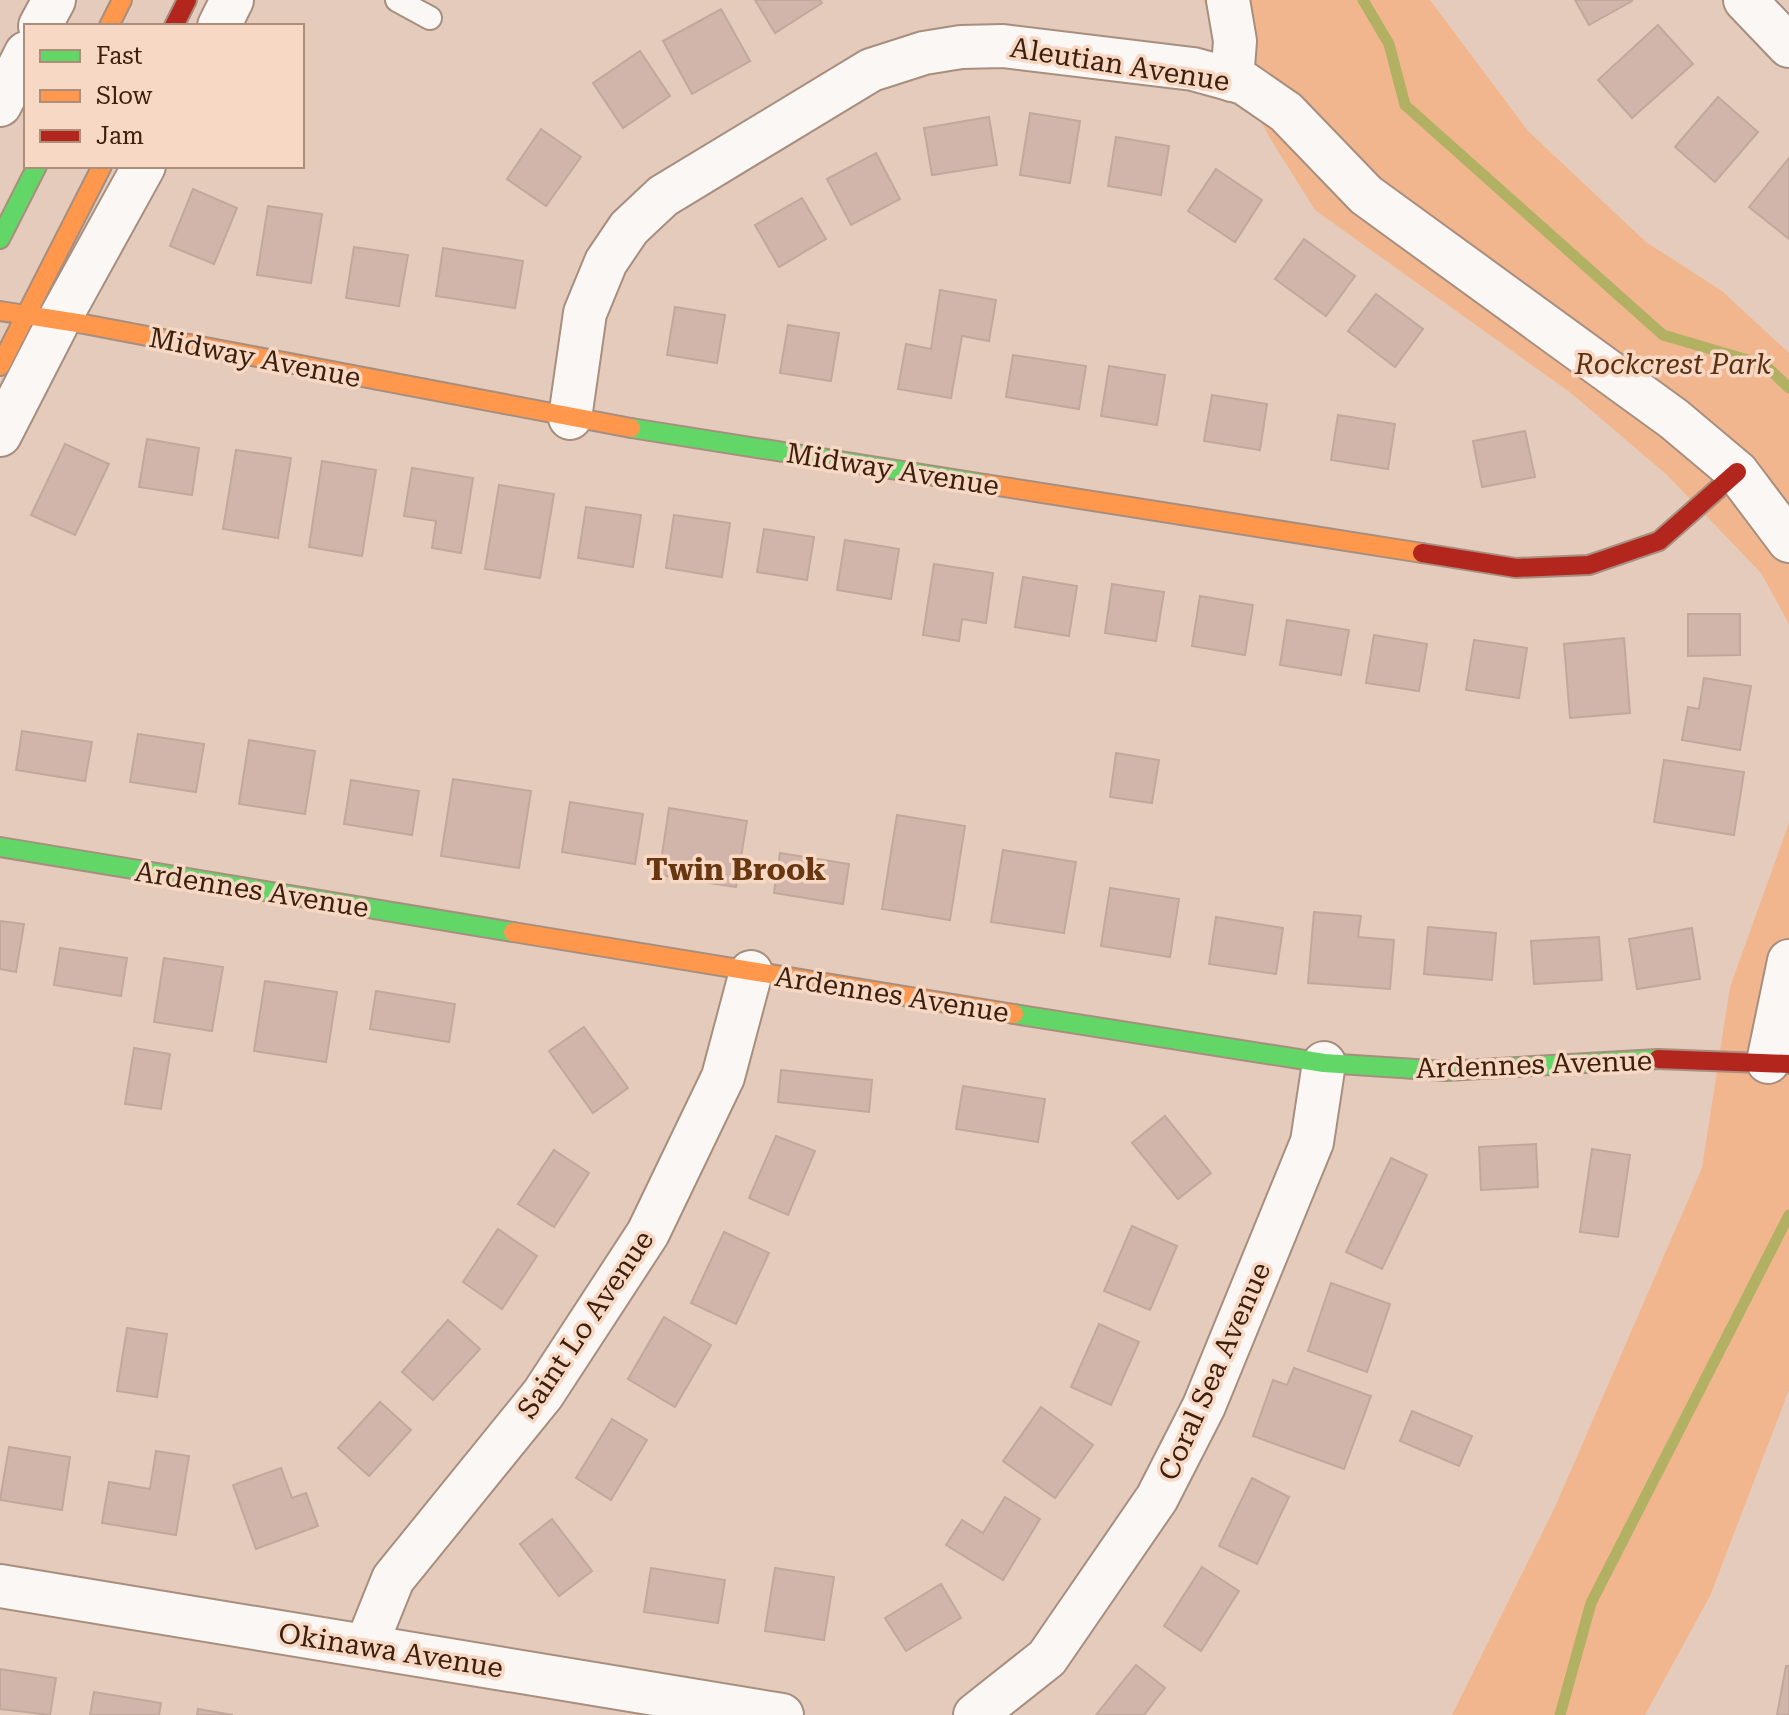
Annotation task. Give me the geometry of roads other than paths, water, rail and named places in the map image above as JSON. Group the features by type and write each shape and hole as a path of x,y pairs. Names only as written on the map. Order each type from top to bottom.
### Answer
{"street":[{"path":"41,24 54,0"},
{"path":"110,24 122,0"},
{"path":"175,24 187,0"},
{"path":"220,24 232,0"},
{"path":"1228,0 1235,41 1232,80"},
{"path":"1745,0 1789,46"},
{"name":"Aleutian Avenue","path":"570,418 585,313 606,262 629,228 663,196 871,70 924,53 961,47 1003,46 1193,69 1244,83 1286,112 1366,195 1674,419 1737,472 1789,541"},
{"path":"0,239 36,168"},
{"path":"0,435 101,168"},
{"path":"0,366 42,318 143,168"},
{"name":"Midway Avenue","path":"0,311 570,418 1516,568 1589,565 1659,541 1737,472"},
{"name":"Ardennes Avenue","path":"0,847 751,972 1324,1063 1446,1071 1678,1058 1779,1063"},
{"path":"1779,1063 1789,961"},
{"name":"Saint Lo Avenue","path":"366,1646 393,1579 543,1394 648,1233 723,1077 751,972"},
{"name":"Coral Sea Avenue","path":"975,1715 1047,1658 1157,1498 1204,1406 1312,1142 1324,1063"},
{"name":"Okinawa Avenue","path":"0,1586 782,1715"}],"lane":[{"path":"397,0 430,18"}],"waterway":[{"path":"1363,0 1389,44 1405,105 1663,335 1765,365 1789,388"},
{"path":"1560,1715 1591,1603 1789,1215"}],"district":[{"name":"Twin Brook","path":"736,870"}],"park label":[{"name":"Rockcrest Park","path":"1673,364"}]}
